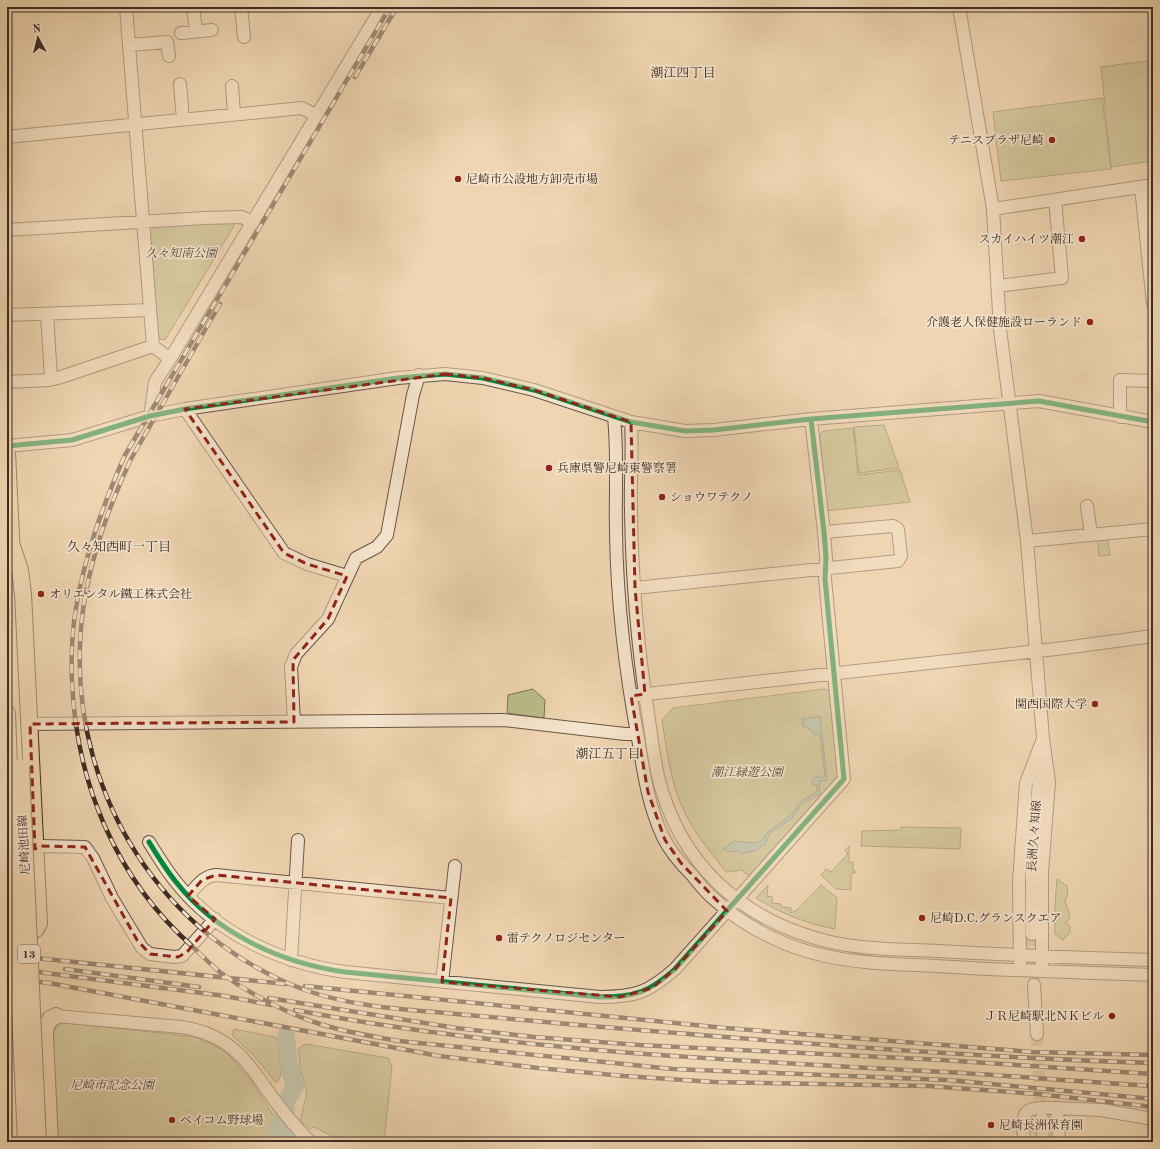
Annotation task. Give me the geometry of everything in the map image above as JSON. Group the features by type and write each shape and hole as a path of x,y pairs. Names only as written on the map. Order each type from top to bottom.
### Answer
{"main road":[{"name":"尼崎池田線","path":"7,452 12,546 15,766 26,1142"},
{"path":"8,928 36,929 39,923 23,594 20,570 12,546"},
{"name":"尼崎池田線","path":"7,713 15,766 38,1142"},
{"path":"50,1142 45,1029 50,1019 56,1016"},
{"path":"17,1142 15,1105 48,1104"}],"street":[{"path":"126,7 153,346 170,359"},
{"path":"193,7 196,31"},
{"path":"241,7 244,37"},
{"path":"150,416 155,382 253,223 382,7"},
{"path":"959,7 971,49 993,214 1000,329 1011,403 1027,541 1043,738 1049,782 1042,878 1042,971"},
{"path":"181,33 212,30"},
{"path":"129,45 167,42 169,56"},
{"path":"180,84 183,119"},
{"path":"232,86 234,114"},
{"path":"7,137 302,108 317,116"},
{"path":"993,214 1055,200 1147,186 1153,304"},
{"path":"998,286 1062,278 1055,200"},
{"path":"7,230 143,220 242,217 253,223"},
{"path":"7,315 150,310"},
{"path":"47,314 51,379"},
{"path":"7,382 51,379 153,346"},
{"path":"7,446 72,440 150,416 185,410 419,375 445,374 483,378 534,390 631,422 685,431 714,430 811,419 1039,401 1153,422"},
{"path":"294,722 291,667 293,660 296,654 328,619 356,558 377,547 387,535 413,395 419,375"},
{"path":"1120,417 1120,380 1153,381"},
{"path":"185,410 284,553 308,564 347,576"},
{"path":"614,417 617,444 616,534 619,591 631,696 648,792 656,819 665,840 681,863 713,898 727,911 768,935 792,946 824,956 862,962 1153,975"},
{"path":"149,842 166,870 188,896 215,919 248,942 291,960 323,969 600,998 620,997 636,994 652,988 675,969 844,779 824,569 826,558 824,532 811,419"},
{"path":"631,422 631,510 634,588 642,675 658,777 680,834 694,856 722,888 737,901 775,923 797,932 828,941 863,947 1020,956 1153,960"},
{"path":"1087,506 1091,535"},
{"path":"634,588 898,561 901,556 898,529 893,526 824,532"},
{"path":"1027,541 1153,529"},
{"path":"631,696 1036,651 1153,636"},
{"path":"30,724 208,724 504,720 625,734 637,734"},
{"path":"1020,970 1019,881 1026,783 1043,738"},
{"name":"長洲久々知線","path":"1032,934 1032,857 1043,738"},
{"path":"291,960 298,840"},
{"path":"7,851 35,849 41,846 85,847 93,858 112,898 137,940 142,948 150,954 174,957 182,956 215,919"},
{"path":"442,982 455,866"},
{"path":"188,896 202,880 209,875 216,874 451,898"},
{"path":"1034,985 1037,1034"},
{"path":"9,1013 15,1105"},
{"path":"56,1016 200,1030 225,1042 240,1055 285,1115 311,1142"},
{"path":"1024,1142 1023,1118 1026,1112 1033,1108 1102,1110 1153,1118"},
{"path":"1057,1108 1059,1142"},
{"path":"1042,1118 1043,1142"}],"highlighted area":[{"path":"445,374 483,378 534,390 631,422 635,588 645,694 631,696 648,792 665,840 681,863 727,911 675,969 652,988 620,997 442,982 451,898 216,875 202,880 188,896 215,919 187,952 178,957 150,954 137,940 85,847 41,846 35,849 30,724 294,722 293,660 328,619 347,576 307,564 284,553 185,409"}],"green space":[{"path":"1153,60 1153,161 1111,167 1101,67"},
{"name":"テニスプラザ尼崎","path":"1102,98 1111,169 1001,181 993,112"},
{"name":"久々知南公園","path":"231,219 234,226 165,340 159,339 149,228 152,224"},
{"path":"884,425 899,468 859,473 854,427"},
{"path":"853,428 858,475 900,470 910,502 825,511 818,438 823,431"},
{"path":"1107,537 1110,555 1099,556 1097,538"},
{"path":"533,689 545,700 544,718 507,713 508,695"},
{"name":"潮江緑遊公園","path":"825,689 830,692 838,776 836,781 749,879 748,874 744,873 743,870 726,872 695,832 682,806 670,770 662,720 673,708"},
{"path":"901,827 961,828 960,849 861,846 862,831 901,830"},
{"path":"849,846 849,862 853,862 853,871 855,871 855,873 851,873 851,890 836,889 821,875 826,869 831,872 848,854 845,851"},
{"path":"1057,879 1067,886 1068,895 1065,901 1070,915 1066,923 1070,926 1070,933 1063,940 1055,934"},
{"path":"768,885 767,897 772,896 772,903 781,904 781,907 791,908 791,913 797,910 821,885 837,898 835,929 794,917 756,898"},
{"name":"尼崎市記念公園","path":"61,1022 195,1037 216,1046 228,1054 252,1082 283,1129 298,1142 58,1142 52,1033"},
{"path":"234,1029 275,1037 278,1041 281,1076 276,1083 256,1058 232,1035"},
{"path":"306,1044 388,1058 392,1066 384,1142 344,1142 314,1127 310,1129 300,1121 307,1093 301,1072 298,1071 300,1062 298,1049"}],"shaded area":[{"path":"820,716 827,780 819,781 820,794 802,804 792,818 770,833 765,844 756,850 741,854 740,851 731,852 723,849 735,841 754,843 761,841 769,831 791,815 801,801 817,792 817,785 813,785 812,780 817,776 820,778 825,777 820,734 815,735 810,729 803,726 802,719"}],"waterway":[{"path":"286,1036 289,1067 295,1086 285,1103 286,1111 277,1129 290,1142"}],"tunnel":[{"path":"1032,934 1034,985"},
{"path":"1037,1034 1041,1117"}],"railway":[{"path":"390,7 125,455 102,511 84,568 73,635 72,681 75,719 82,756 92,792 105,827 122,860 142,891 166,920 210,964 231,980 293,1014 327,1026 357,1034 399,1041 673,1069 948,1080 1153,1099"},
{"path":"355,77 397,7"},
{"path":"220,304 131,459 121,481 96,549 85,597 80,645 82,701 93,755 111,806 137,854 169,897 209,935 254,966 305,990 339,1000 374,1006 579,1025 866,1048 1009,1057 1153,1063"},
{"path":"7,955 286,984"},
{"path":"7,968 225,996 271,1005"},
{"path":"65,969 199,987"},
{"path":"7,978 49,983 439,1056 538,1068 714,1082 928,1086 1038,1094 1153,1107"},
{"path":"305,986 725,1028 1033,1052 1153,1055"},
{"path":"269,998 456,1028 534,1037 639,1045 942,1060 1153,1074"},
{"path":"295,1010 375,1024 456,1035 619,1052 1153,1086"}],"cycle path":[{"path":"7,446 72,440 150,416 185,409 398,378 445,374 483,378 534,390 631,422 685,431 714,430 811,419 1039,401 1153,422"},
{"path":"149,842 176,882 192,900 211,917 252,943 274,953 321,968 345,972 600,997 633,994 641,992 657,983 675,969 844,779 825,579 826,558 824,532 811,419"}],"place":[{"name":"テニスプラザ尼崎","path":"1052,140"},
{"name":"尼崎市公設地方卸売市場","path":"458,179"},
{"name":"スカイハイツ潮江","path":"1082,239"},
{"name":"介護老人保健施設ローランド","path":"1090,322"},
{"name":"兵庫県警尼崎東警察署","path":"549,468"},
{"name":"ショウワテクノ","path":"662,497"},
{"name":"オリエンタル鐵工株式会社","path":"41,594"},
{"name":"関西国際大学","path":"1095,704"},
{"name":"尼崎D.C.グランスクエア","path":"922,918"},
{"name":"雷テクノロジセンター","path":"499,938"},
{"name":"ＪＲ尼崎駅北ＮＫビル","path":"1112,1016"},
{"name":"ベイコム野球場","path":"172,1120"},
{"name":"尼崎長洲保育園","path":"991,1125"}],"district":[{"name":"潮江四丁目","path":"683,72"},
{"name":"久々知西町一丁目","path":"119,546"},
{"name":"潮江五丁目","path":"608,753"}]}
